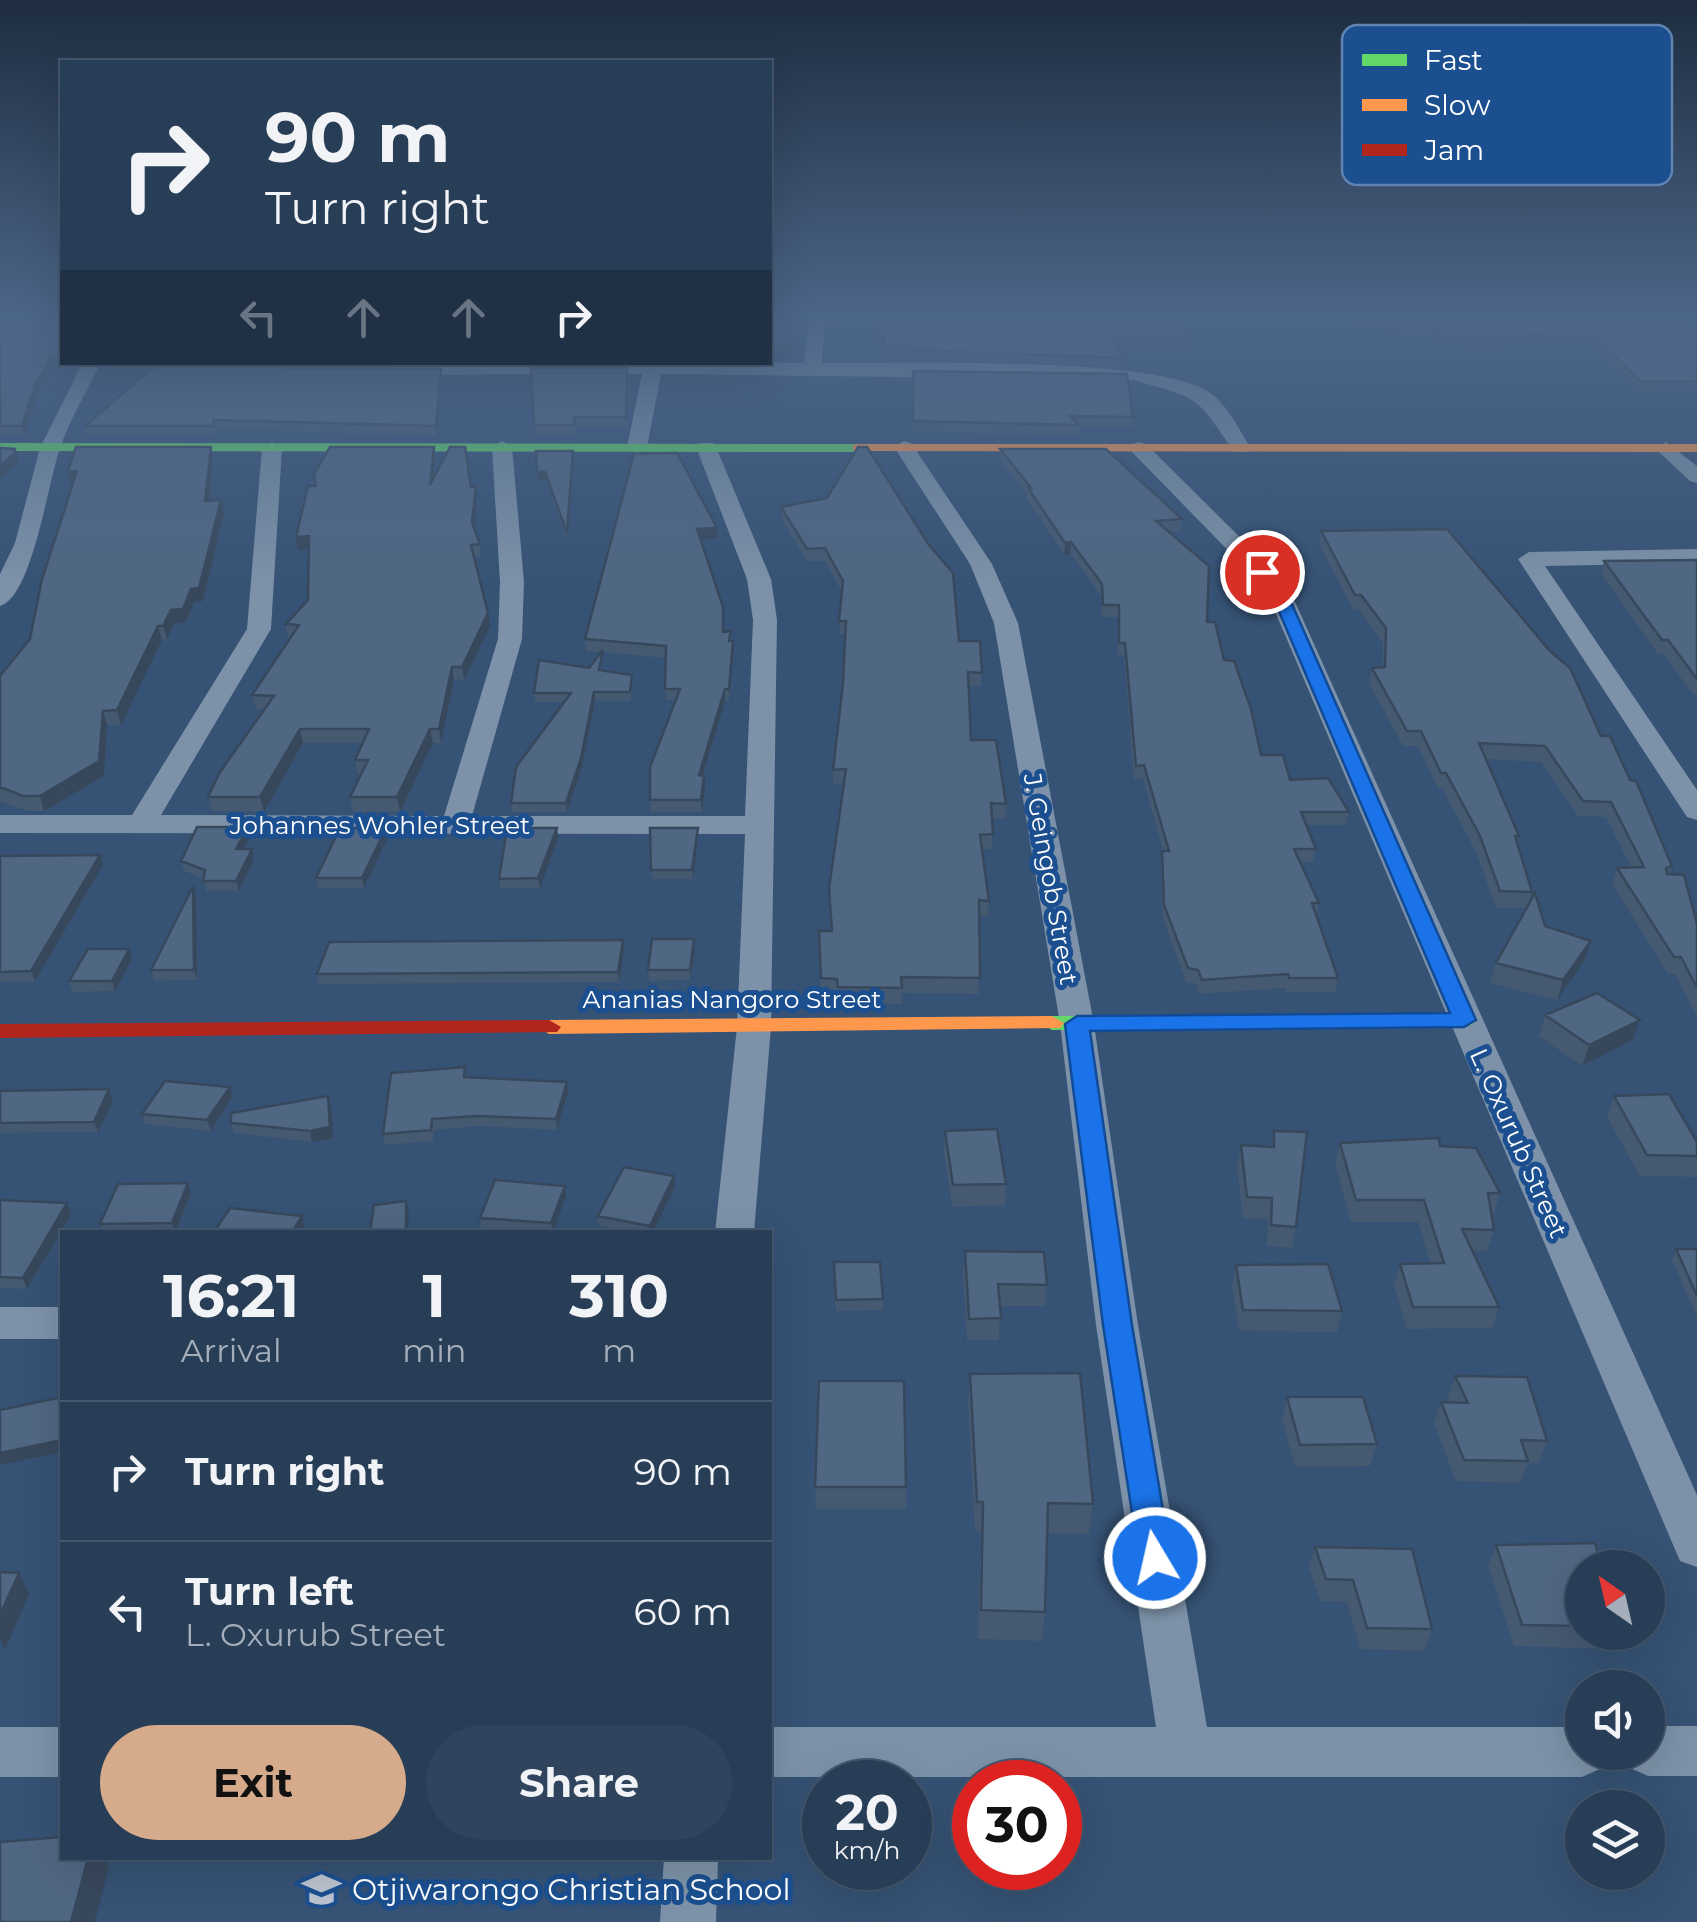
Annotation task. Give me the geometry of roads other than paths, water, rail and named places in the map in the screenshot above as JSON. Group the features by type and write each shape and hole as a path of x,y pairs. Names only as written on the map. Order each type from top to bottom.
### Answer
{"street":[{"path":"0,599 26,543 50,448 70,407"},
{"path":"637,447 645,407"},
{"path":"1214,407 1241,448"},
{"path":"0,447 1697,448"},
{"path":"455,826 510,639 512,582 502,447"},
{"path":"706,447 759,579 765,620 754,1027 735,1230"},
{"path":"140,824 259,629 272,448"},
{"name":"J. Geingob Street","path":"904,448 982,564 1006,623 1077,1024 1117,1325 1186,1753"},
{"name":"L. Oxurub Street","path":"1140,448 1262,572 1283,602 1697,1547"},
{"path":"1666,448 1697,478"},
{"path":"0,544 26,543"},
{"path":"1697,556 1539,556 1529,560 1697,812"},
{"name":"Johannes Wohler Street","path":"0,824 761,825"},
{"name":"Ananias Nangoro Street","path":"0,1031 1464,1020"},
{"path":"0,1323 60,1323"},
{"path":"1665,1752 1697,1751"},
{"path":"0,1752 60,1752"},
{"path":"772,1752 1565,1752"},
{"path":"688,1922 691,1860"}],"place":[{"name":"Otjiwarongo Christian School","path":"322,1890"}]}
